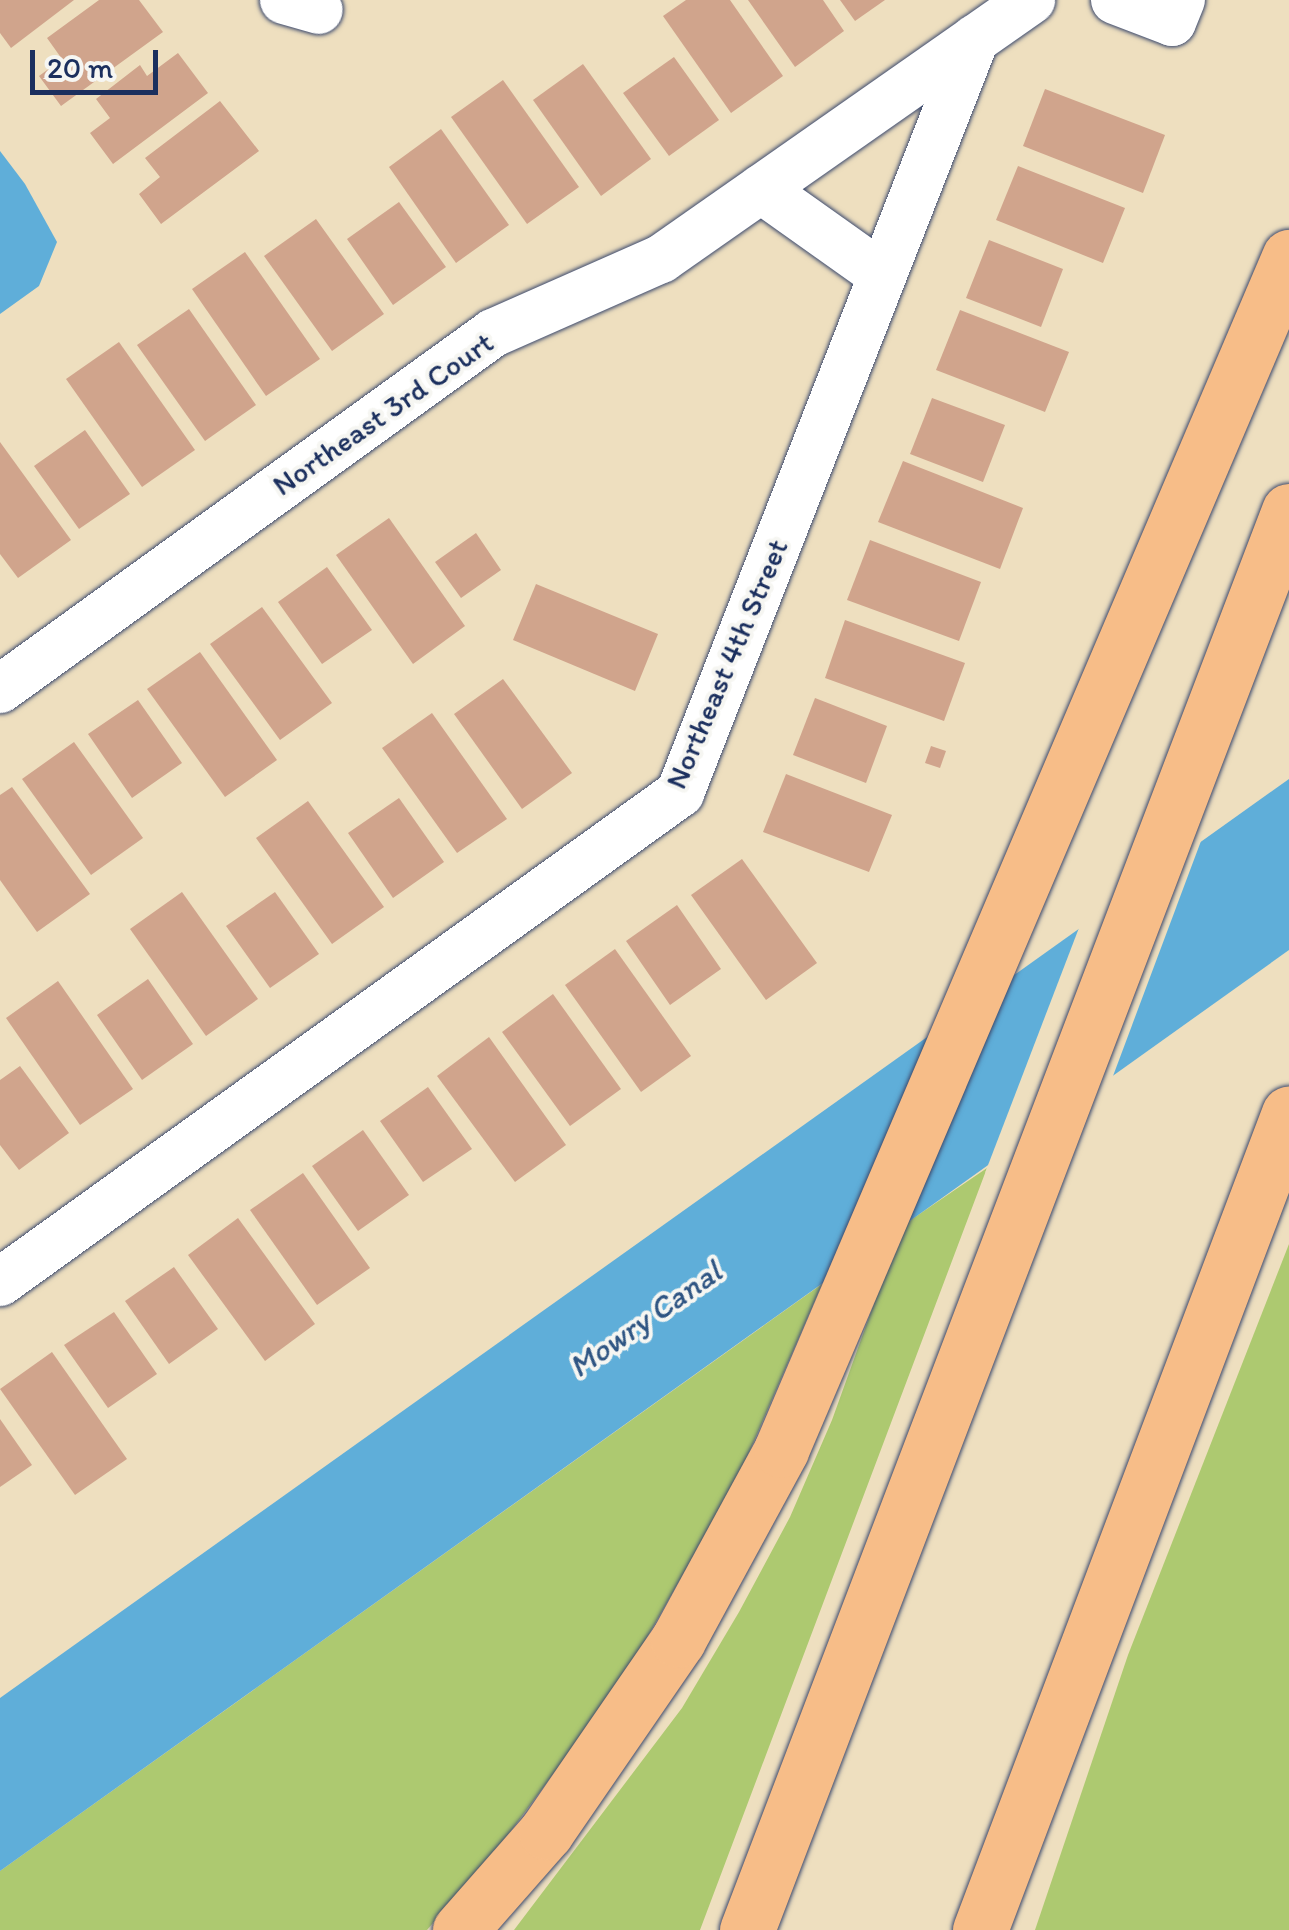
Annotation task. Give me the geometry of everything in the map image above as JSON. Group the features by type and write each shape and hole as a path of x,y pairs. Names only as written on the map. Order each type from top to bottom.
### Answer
{"highway":[{"path":"460,1930 546,1832 678,1640 781,1450 1289,258"},
{"path":"746,1930 1289,511"},
{"path":"980,1930 1289,1113"}],"street":[{"name":"Northeast 3rd Court","path":"0,689 493,333 661,259 1031,0"},
{"path":"1115,0 1172,22 1181,0"},
{"name":"Northeast 4th Street","path":"0,1282 680,793 974,39"},
{"path":"761,189 882,275"}],"green space":[{"path":"987,1168 700,1930 514,1930 682,1708 739,1612 790,1517 832,1420 902,1226"},
{"path":"1289,1244 1289,1930 1035,1930 1128,1655"},
{"path":"822,1284 738,1478 621,1683 504,1840 427,1930 0,1930 0,1871"}],"water":[{"path":"0,151 25,184 57,242 39,286 0,314"},
{"name":"Mowry Canal","path":"1289,779 1289,950 0,1871 0,1698"}],"pier":[{"path":"1204,833 1110,1084 985,1173 1082,920"}],"building":[{"path":"0,0 74,0 11,48 0,33"},
{"path":"99,0 139,0 163,32 61,106 39,76 62,59 47,38"},
{"path":"686,0 730,0 783,76 731,113 663,16"},
{"path":"748,0 823,0 844,31 795,67"},
{"path":"840,0 885,0 855,21"},
{"path":"178,53 208,93 113,164 90,133 110,118 96,99 140,65 147,76"},
{"path":"674,57 719,120 669,156 623,93"},
{"path":"583,64 651,159 601,196 533,100"},
{"path":"503,80 579,187 527,224 451,117"},
{"path":"1045,89 1165,135 1143,193 1023,146"},
{"path":"220,101 259,151 161,224 139,194 160,177 145,158"},
{"path":"441,129 509,225 456,263 389,167"},
{"path":"1018,166 1125,208 1103,263 996,220"},
{"path":"399,202 446,267 393,305 347,239"},
{"path":"316,219 384,314 332,351 264,256"},
{"path":"989,240 1063,269 1041,327 966,298"},
{"path":"245,252 320,359 266,396 192,289"},
{"path":"189,309 256,405 205,441 137,345"},
{"path":"960,310 1069,352 1045,412 936,370"},
{"path":"119,342 195,450 142,487 66,379"},
{"path":"932,398 1005,425 983,482 910,454"},
{"path":"85,430 130,494 79,529 34,466"},
{"path":"0,442 71,540 18,578 0,554"},
{"path":"903,461 1023,508 1000,569 878,522"},
{"path":"389,518 465,626 413,664 336,555"},
{"path":"476,533 501,570 461,598 435,562"},
{"path":"870,540 981,582 959,641 847,600"},
{"path":"327,567 372,630 322,664 278,602"},
{"path":"536,584 658,634 635,691 513,640"},
{"path":"262,607 332,703 280,740 210,644"},
{"path":"845,620 965,663 944,721 825,678"},
{"path":"200,652 277,760 225,797 147,689"},
{"path":"503,679 572,773 522,809 454,714"},
{"path":"815,698 887,726 866,783 793,755"},
{"path":"138,700 182,763 132,798 88,734"},
{"path":"432,713 507,819 457,853 382,748"},
{"path":"74,742 143,838 91,875 22,779"},
{"path":"931,746 946,751 940,768 925,763"},
{"path":"786,774 892,815 869,872 763,832"},
{"path":"12,787 90,894 37,932 0,880 0,795"},
{"path":"399,798 444,862 393,898 348,833"},
{"path":"308,801 384,907 332,944 256,838"},
{"path":"742,859 817,963 766,1000 691,895"},
{"path":"182,892 258,999 206,1036 130,929"},
{"path":"275,892 319,954 270,988 226,926"},
{"path":"677,905 721,969 670,1005 626,941"},
{"path":"615,949 691,1056 641,1092 565,985"},
{"path":"148,979 193,1044 142,1080 97,1015"},
{"path":"58,981 133,1089 80,1125 6,1018"},
{"path":"553,994 621,1089 570,1126 502,1032"},
{"path":"489,1037 566,1145 515,1182 437,1076"},
{"path":"20,1066 69,1133 19,1170 0,1145 0,1080"},
{"path":"428,1087 472,1149 423,1182 380,1121"},
{"path":"363,1130 409,1195 358,1231 312,1166"},
{"path":"303,1173 370,1268 317,1305 250,1210"},
{"path":"238,1218 315,1324 265,1361 188,1255"},
{"path":"174,1267 218,1329 169,1364 125,1301"},
{"path":"114,1312 157,1374 108,1408 64,1345"},
{"path":"52,1352 127,1459 75,1495 0,1389"},
{"path":"0,1419 32,1465 0,1487"}]}
